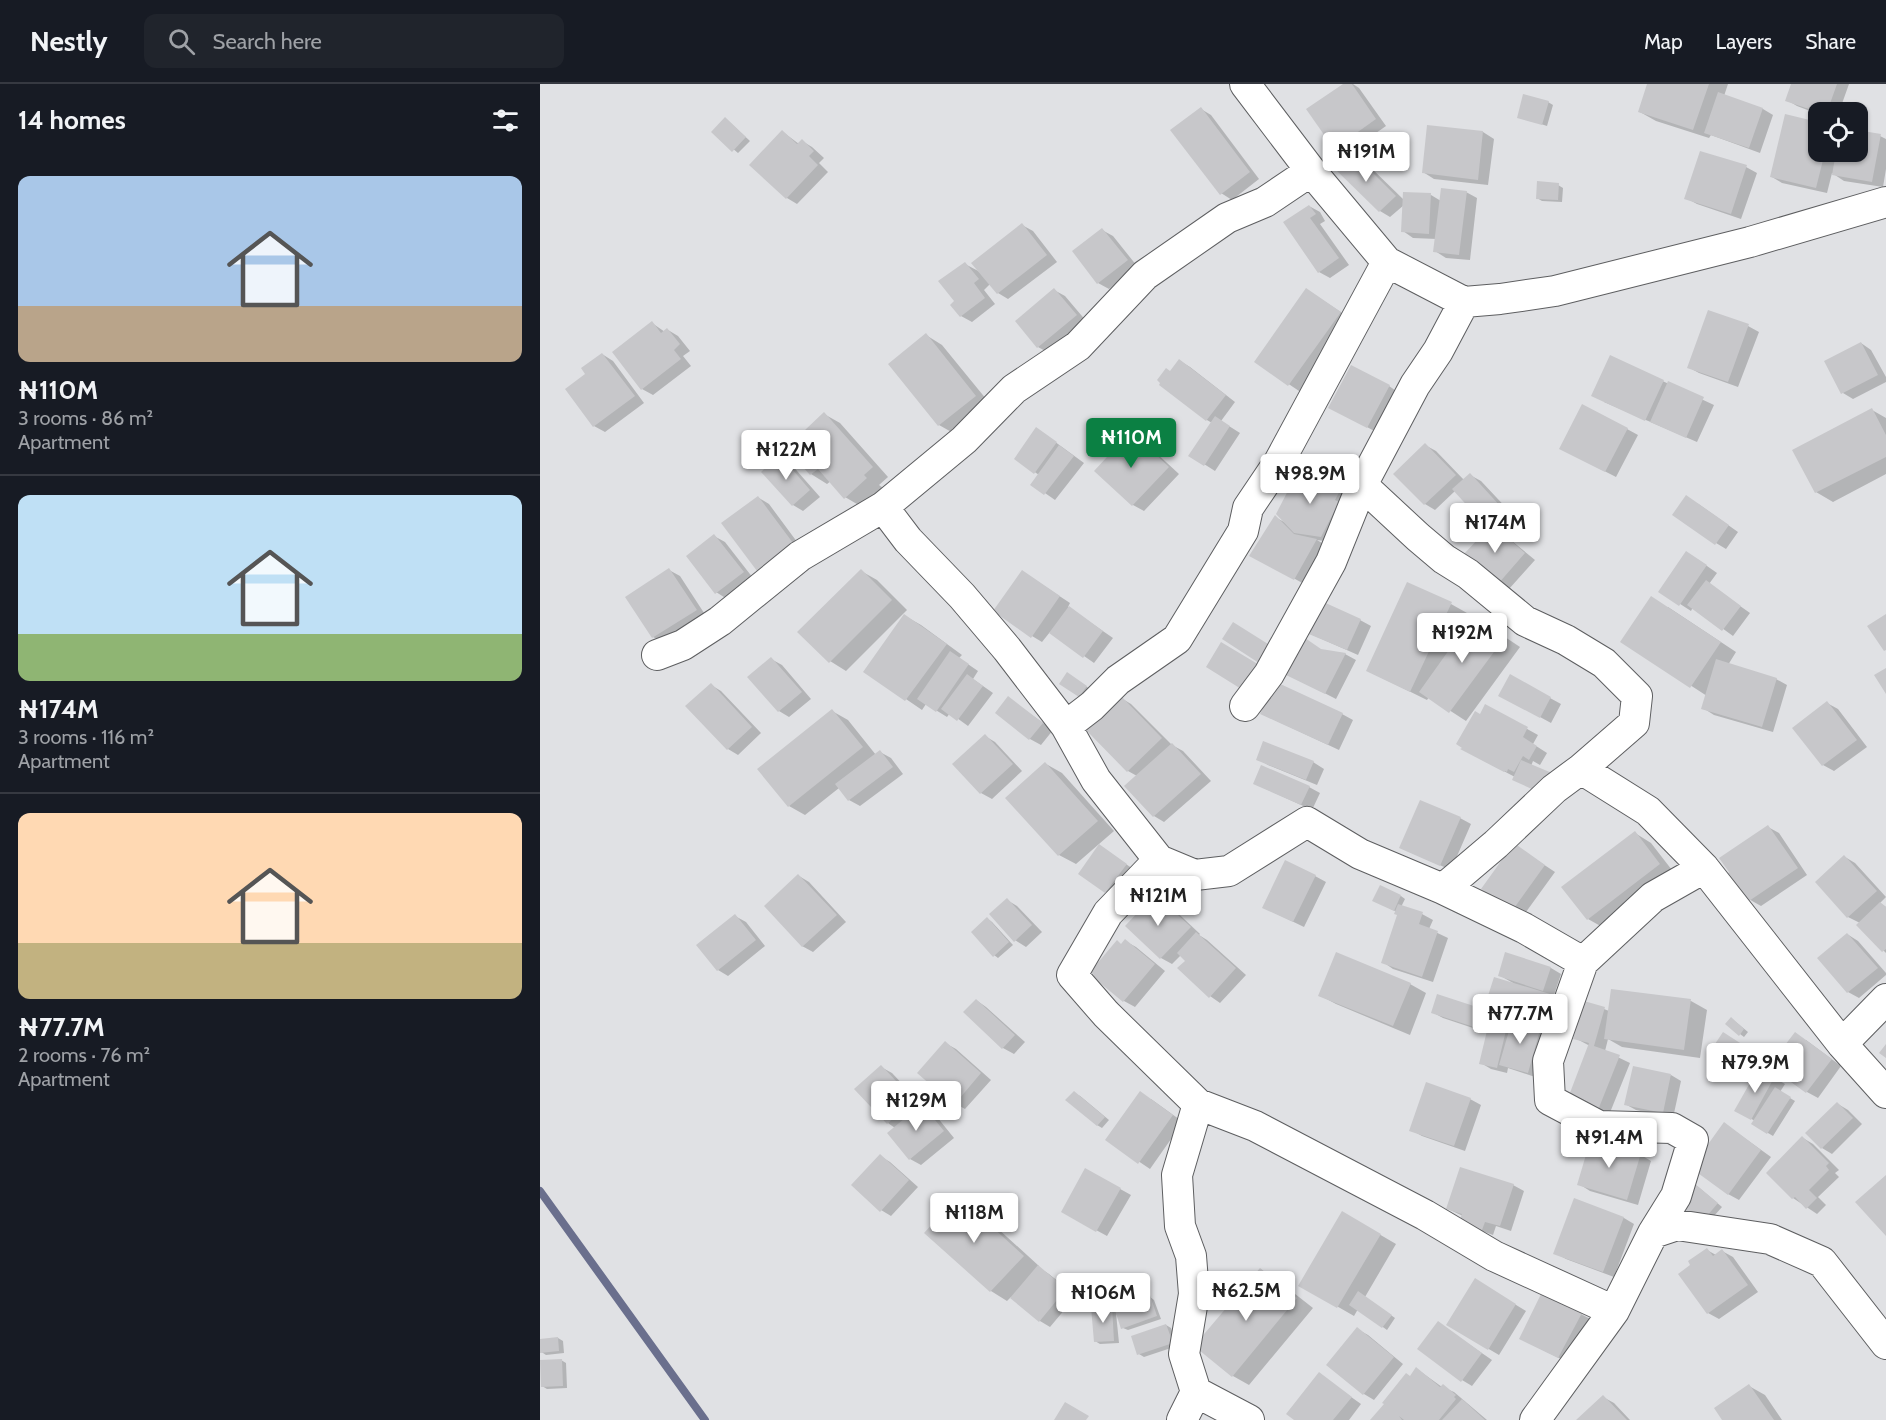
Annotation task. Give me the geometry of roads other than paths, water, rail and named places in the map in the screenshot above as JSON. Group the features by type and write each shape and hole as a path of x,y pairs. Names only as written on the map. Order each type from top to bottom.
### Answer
{"street":[{"path":"1245,84 1311,171 1388,262 1464,302 1555,291 1750,242 1886,202"},
{"path":"657,656 682,645 720,621 800,556 883,507 964,440 1014,389 1078,346 1145,275 1227,218 1265,202 1311,171"},
{"path":"1066,726 1092,706 1118,680 1177,639 1243,531 1248,508 1279,462 1388,262"},
{"path":"1245,706 1269,674 1331,562 1362,485 1415,385 1438,351 1464,302"},
{"path":"1362,485 1444,559 1468,574 1525,621 1566,640 1604,663 1637,696 1634,723 1554,789 1496,844 1443,889"},
{"path":"883,507 908,540 962,596 1007,649 1066,726 1096,780 1159,860 1195,875 1229,871 1307,822 1360,854 1443,889 1524,928 1583,962"},
{"path":"1581,769 1648,811 1704,868 1842,1044 1886,1093"},
{"path":"1159,860 1108,913 1072,975 1106,1014 1197,1104 1255,1126 1425,1215 1494,1256 1614,1311"},
{"path":"1535,1420 1614,1311 1653,1233 1676,1196 1693,1140 1672,1128 1599,1126 1550,1100 1548,1061 1583,962 1653,897 1704,868"},
{"path":"1842,1044 1886,999"},
{"path":"1182,1420 1196,1392 1184,1354 1194,1294 1191,1256 1180,1226 1177,1175 1197,1104"},
{"path":"1653,1233 1677,1225 1770,1239 1822,1262 1886,1344"},
{"path":"1196,1392 1249,1420"}],"waterway":[{"path":"540,1191 705,1420"}]}
